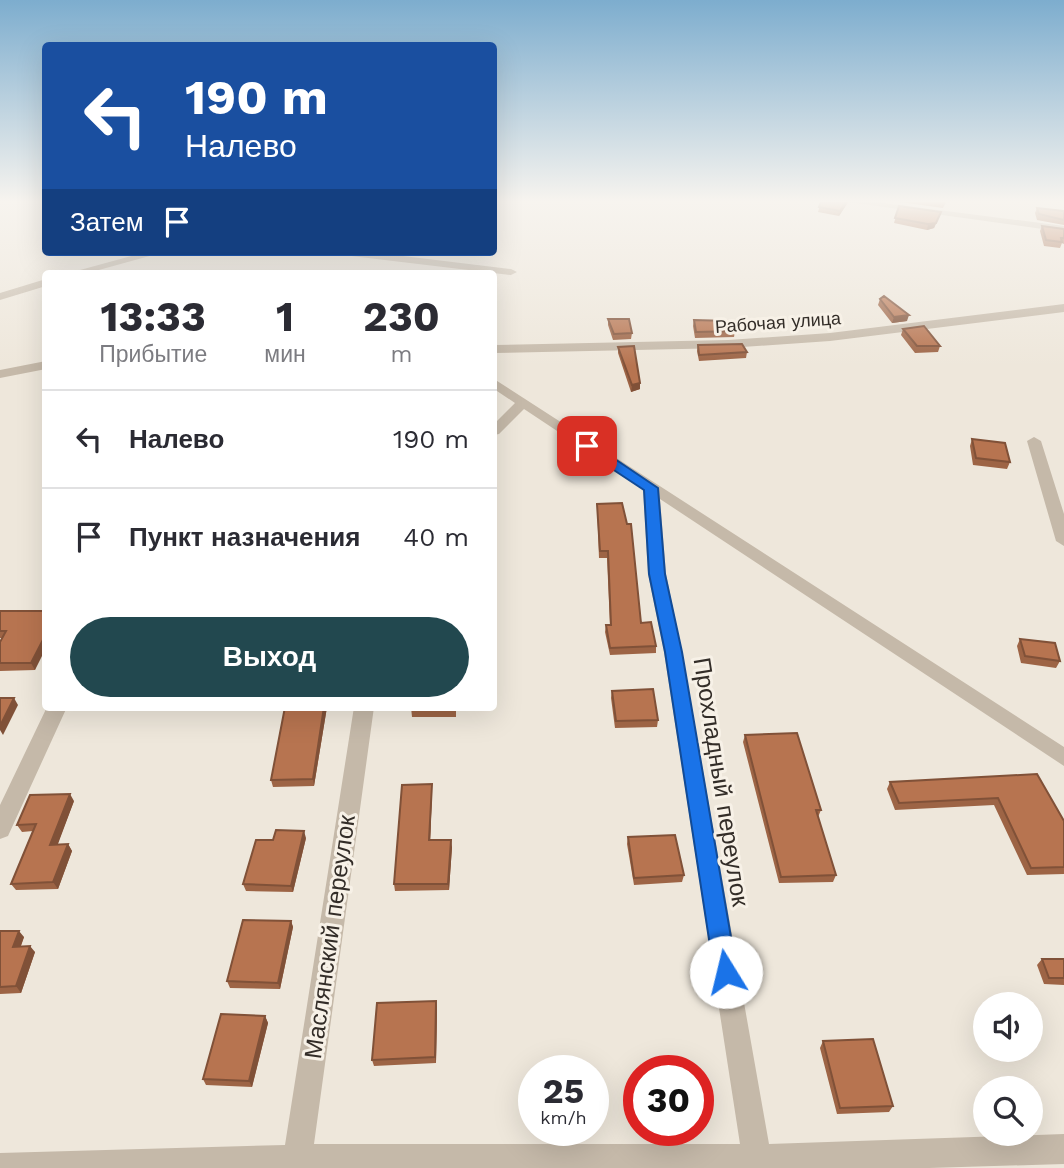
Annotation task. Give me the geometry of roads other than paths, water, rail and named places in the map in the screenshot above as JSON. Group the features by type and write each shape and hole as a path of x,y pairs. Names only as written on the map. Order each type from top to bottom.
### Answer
{"street":[{"path":"87,270 141,257"},
{"path":"381,257 494,270"},
{"path":"497,270 511,272"},
{"path":"0,296 42,283"},
{"name":"Рабочая улица","path":"497,349 728,344 830,337 1064,308"},
{"path":"0,374 42,366"},
{"path":"497,385 1064,758"},
{"path":"497,428 523,404"},
{"path":"1034,441 1064,541"},
{"name":"Прохладный переулок","path":"651,488 657,574 673,652 757,1164"},
{"path":"0,829 55,711"},
{"name":"Маслянский переулок","path":"296,1164 363,711"},
{"path":"0,1168 296,1164 757,1164 1064,1149"}]}
